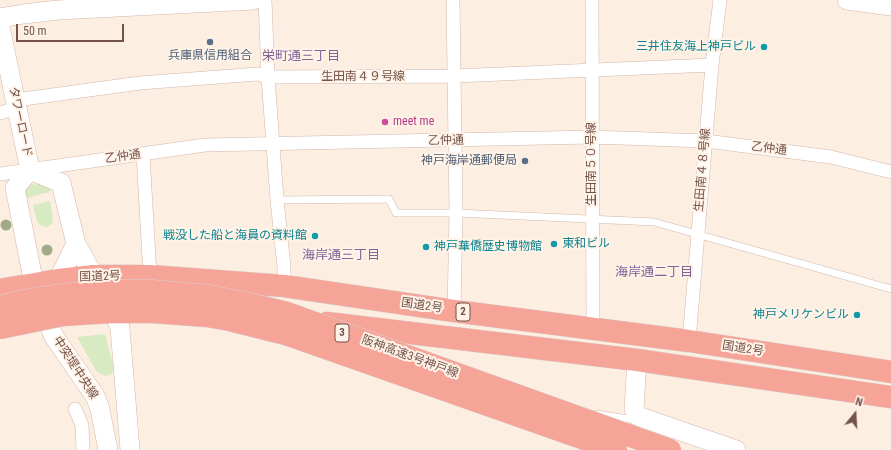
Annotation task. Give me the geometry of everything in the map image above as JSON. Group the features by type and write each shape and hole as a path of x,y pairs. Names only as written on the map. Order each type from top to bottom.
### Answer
{"highway":[{"name":"国道2号","path":"0,290 58,280 93,276 150,276 284,286 454,311 689,341 891,372"},
{"name":"阪神高速3号神戸線","path":"0,307 60,295 109,291 152,291 210,296 249,304 287,313 670,450"},
{"name":"2","path":"0,318 43,310 110,305 152,304 208,308 637,360 891,397"},
{"name":"阪神高速3号神戸線","path":"0,328 63,315 110,312 153,312 207,316 230,320 286,334 616,450"}],"street":[{"path":"0,18 24,14 57,5 254,0"},
{"path":"265,0 268,77 277,200 284,267 284,286"},
{"path":"453,0 456,214 454,311"},
{"name":"生田南５０号線","path":"592,0 593,329"},
{"name":"生田南４８号線","path":"689,341 712,65 720,0"},
{"path":"847,0 891,6"},
{"name":"タワーロード","path":"0,27 11,107 30,170"},
{"name":"生田南４９号線","path":"11,107 140,83 258,74 268,77 454,76 712,65"},
{"name":"乙仲通","path":"0,174 205,145 592,137 706,141 832,157 891,172"},
{"path":"143,154 150,276"},
{"path":"78,164 61,183 76,244 110,305 120,328 130,450"},
{"name":"タワーロード","path":"30,170 61,183"},
{"name":"タワーロード","path":"30,170 15,188 34,284"},
{"path":"43,310 76,244"},
{"name":"中突堤中央線","path":"34,284 53,335 98,402 108,450"},
{"path":"637,360 634,409 636,415 736,450"},
{"path":"74,409 82,425 83,450"}],"lane":[{"path":"277,200 389,199 396,213 654,222 891,289"},
{"path":"570,409 628,419 636,415"}],"green space":[{"path":"29,182 35,185 40,183 49,186 49,193 44,193 29,198 24,196 23,186"},
{"path":"50,201 53,219 52,224 47,227 41,226 37,221 33,205"},
{"path":"105,334 114,368 111,374 105,376 97,372 77,337"}],"place":[{"name":"兵庫県信用組合","path":"210,42"},
{"name":"三井住友海上神戸ビル","path":"764,47"},
{"name":"meet me","path":"385,122"},
{"name":"神戸海岸通郵便局","path":"525,161"},
{"name":"戦没した船と海員の資料館","path":"315,236"},
{"name":"東和ビル","path":"554,244"},
{"name":"神戸華僑歴史博物館","path":"426,247"},
{"name":"神戸メリケンビル","path":"857,315"}],"district":[{"name":"栄町通三丁目","path":"301,57"},
{"name":"海岸通三丁目","path":"341,256"},
{"name":"海岸通二丁目","path":"654,273"}]}
